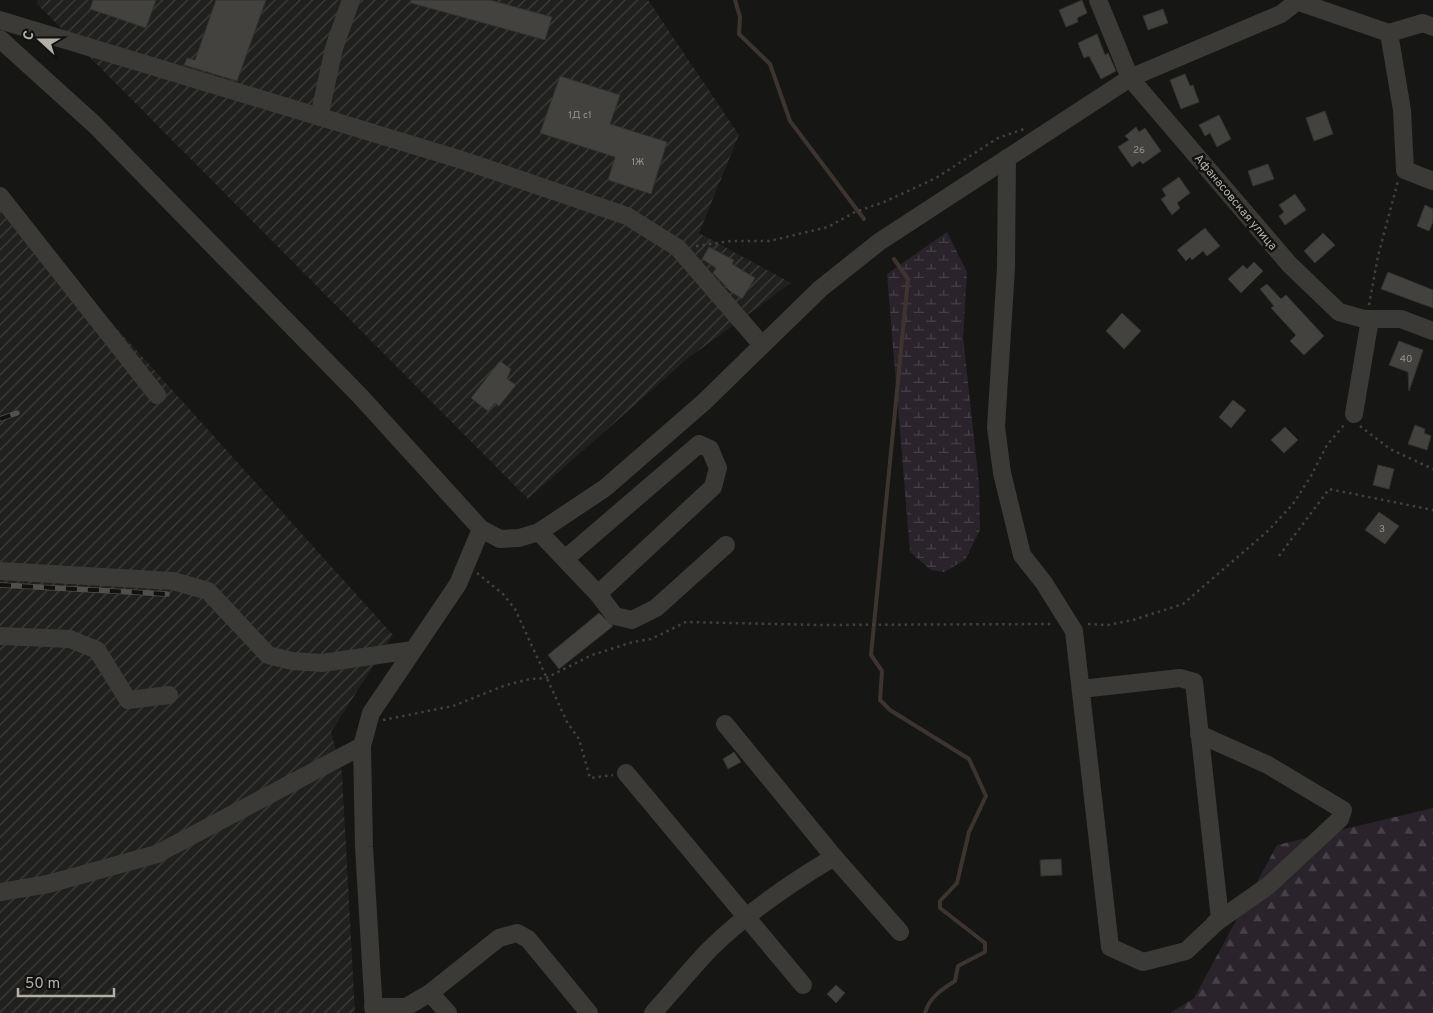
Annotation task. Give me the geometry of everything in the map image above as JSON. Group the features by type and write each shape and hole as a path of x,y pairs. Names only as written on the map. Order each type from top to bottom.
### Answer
{"street":[{"path":"319,117 334,48 352,0"},
{"name":"Афанасовская улица","path":"1098,0 1130,78 1289,264 1339,312 1349,316 1370,319 1401,319 1433,331"},
{"path":"0,39 95,126 137,168 361,397 481,529 500,539 519,538 539,532 605,488 704,402 820,290 879,242 1130,78 1281,14 1299,1 1389,34 1428,25"},
{"path":"0,20 462,160 627,216 678,248 762,345"},
{"path":"1389,34 1402,110 1405,170 1433,181"},
{"path":"1006,158 1006,268 996,427 1002,473 1022,555 1071,624 1077,643 1081,689 1110,947 1143,962 1186,951 1220,919 1194,682 1180,678 1081,689"},
{"path":"0,196 157,395"},
{"path":"1354,414 1370,319"},
{"path":"565,560 699,444 710,449 718,468 713,487 598,594"},
{"path":"481,529 458,584 371,713 362,746 364,847 374,1010 406,1007 430,992 500,938 517,933 528,940 589,1013"},
{"path":"539,532 598,594 615,616 632,620 656,608 726,544"},
{"path":"0,570 173,581 208,591 268,655 292,661 322,662 413,650"},
{"path":"0,636 70,639 97,650 128,700 169,695"},
{"path":"725,724 834,857 900,932"},
{"path":"1199,734 1268,765 1343,810 1340,819 1268,886 1215,923"},
{"path":"0,892 48,884 157,854 362,746"},
{"path":"626,773 745,918 803,985"},
{"path":"653,1013 710,950 745,918 788,885 834,857"},
{"path":"430,992 448,1013"}],"path":[{"path":"678,248 731,241 769,241 828,227 855,212 884,202 936,178 998,138 1029,127 1040,128 1046,133"},
{"path":"1370,319 1369,300 1382,240 1397,182 1405,170"},
{"path":"368,723 453,706 506,685 530,679 546,678 592,655 633,642 651,639 686,622 819,625 1071,624 1116,623 1156,614 1183,604 1269,530 1311,476 1327,445 1354,414 1358,424 1390,450 1433,470"},
{"path":"1279,556 1329,489 1433,510"},
{"path":"466,565 503,594 515,609 567,722 578,739 590,778 626,773"}],"shaded area":[{"path":"38,0 648,0 739,135 699,233 791,283 687,359 528,499 37,4"},
{"path":"0,199 393,635 331,732 342,773 355,1013 0,1013"}],"green space":[{"path":"947,232 967,272 963,337 979,484 980,530 965,560 944,572 931,570 910,552 887,274"},
{"path":"1433,808 1433,1013 1170,1013 1194,998 1277,845"}],"building":[{"path":"93,0 156,0 146,28 90,9"},
{"path":"216,0 266,0 237,81 184,65 187,58 195,60"},
{"path":"411,0 490,0 552,17 545,40 411,3"},
{"path":"1082,0 1087,13 1077,18 1078,22 1066,27 1059,10"},
{"path":"1163,9 1168,23 1148,30 1143,16"},
{"path":"1097,34 1105,55 1108,53 1116,71 1101,79 1089,56 1084,58 1078,43"},
{"path":"1185,74 1190,86 1193,85 1199,102 1181,109 1170,80"},
{"path":"560,76 620,95 610,124 667,142 651,194 608,180 615,157 540,133"},
{"path":"1325,111 1333,134 1314,141 1306,118"},
{"path":"1219,115 1231,139 1217,147 1210,133 1205,136 1199,125"},
{"path":"1136,127 1139,132 1145,128 1161,151 1143,164 1140,161 1132,167 1118,147 1129,140 1125,136"},
{"path":"1268,164 1274,179 1253,186 1248,171"},
{"path":"1179,177 1190,193 1177,203 1180,208 1172,215 1161,199 1166,196 1162,189"},
{"path":"1295,194 1306,210 1285,225 1279,216 1284,212 1279,205"},
{"path":"1425,205 1433,209 1433,222 1429,231 1417,226"},
{"path":"1205,228 1220,246 1207,256 1203,251 1192,260 1190,257 1186,261 1177,250"},
{"path":"1323,233 1335,245 1315,263 1304,251"},
{"path":"709,247 734,260 732,264 755,278 742,299 730,291 713,273 716,268 702,259"},
{"path":"1254,262 1263,271 1241,293 1228,279 1243,265 1247,269"},
{"path":"1388,272 1433,290 1433,308 1381,289"},
{"path":"1267,284 1281,299 1286,295 1324,336 1304,355 1290,341 1296,335 1271,308 1274,306 1260,289"},
{"path":"1122,313 1141,331 1124,349 1106,331"},
{"path":"1399,341 1423,350 1409,391 1408,372 1389,365"},
{"path":"500,361 511,369 507,379 516,385 499,406 495,403 488,411 471,398"},
{"path":"1233,400 1246,410 1231,428 1219,417"},
{"path":"1415,425 1425,429 1424,433 1431,436 1427,450 1408,444"},
{"path":"1285,427 1298,440 1284,453 1271,440"},
{"path":"1378,465 1394,469 1389,489 1373,485"},
{"path":"1379,512 1399,526 1385,544 1365,530"},
{"path":"599,613 613,626 559,669 548,655"},
{"path":"734,752 741,762 728,769 723,759"},
{"path":"1061,859 1062,875 1041,876 1040,860"},
{"path":"836,985 845,993 836,1003 827,994"}],"waterway":[{"path":"735,0 740,17 739,34 770,64 790,121 864,219"},
{"path":"894,259 908,279 871,655 882,671 880,700 890,710 969,759 986,796 969,832 957,883 940,901 940,908 985,943 985,952 958,966 955,981 933,998 925,1013"}],"railway":[{"path":"0,419 17,413"},
{"path":"0,585 167,594"}]}
